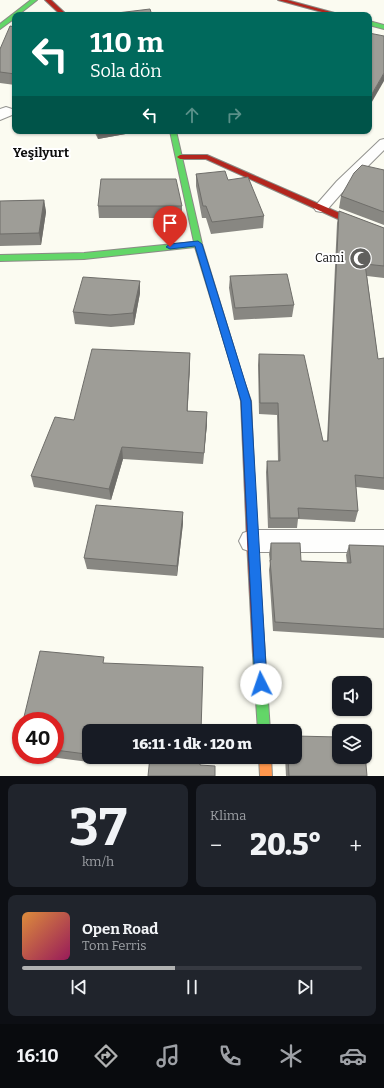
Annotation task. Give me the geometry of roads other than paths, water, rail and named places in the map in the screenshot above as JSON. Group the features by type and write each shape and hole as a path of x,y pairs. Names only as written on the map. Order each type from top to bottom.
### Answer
{"street":[{"path":"19,12 34,0"},
{"path":"48,0 61,12"},
{"path":"281,0 327,12"},
{"path":"0,27 12,17"},
{"path":"372,24 384,27"},
{"path":"174,134 198,244 246,401 252,541 264,724"},
{"path":"180,157 207,158 384,233"},
{"path":"0,258 84,256 198,244"},
{"path":"252,541 384,541"},
{"path":"265,764 266,776"}],"lane":[{"path":"322,208 342,184 384,143"}],"place":[{"name":"Cami","path":"360,258"}],"district":[{"name":"Yeşilyurt","path":"41,152"}]}
